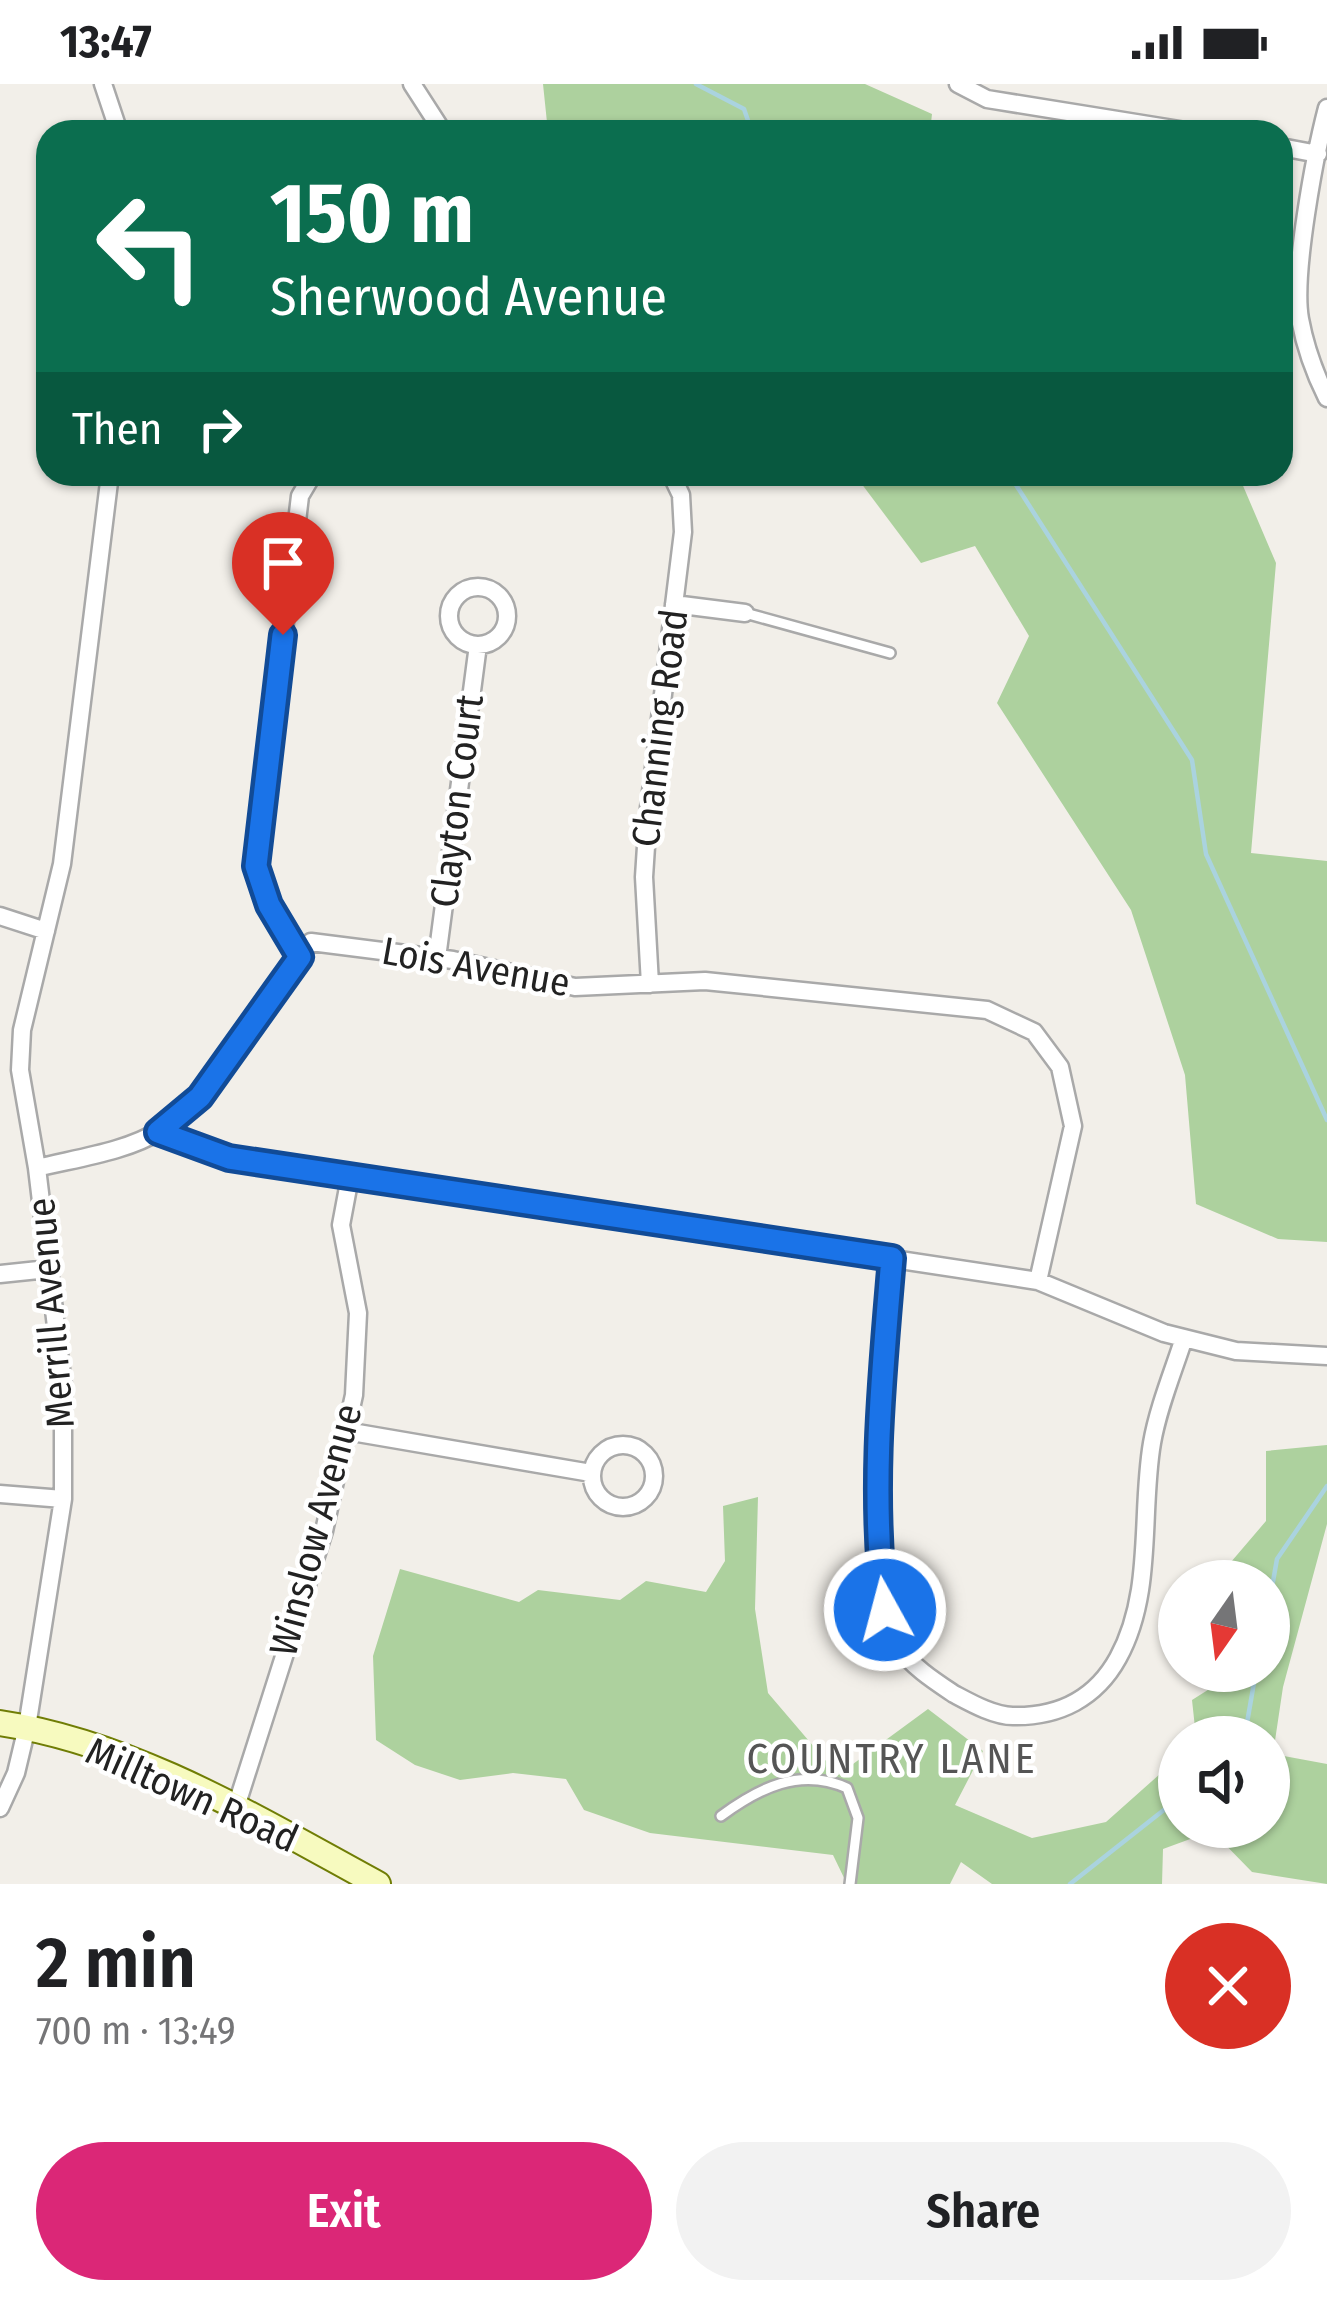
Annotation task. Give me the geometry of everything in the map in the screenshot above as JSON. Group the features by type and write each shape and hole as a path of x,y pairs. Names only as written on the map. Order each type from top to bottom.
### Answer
{"street":[{"path":"104,84 115,120"},
{"path":"412,84 439,120"},
{"path":"958,84 987,99 1117,120"},
{"path":"1327,108 1300,319 1327,398"},
{"path":"1293,149 1318,154"},
{"name":"Merrill Avenue","path":"0,1808 16,1773 27,1727 63,1499 63,1385 20,1070 26,1008 62,864 109,486"},
{"path":"37,1168 158,1132 200,1097 300,957 269,905 256,866 300,496 306,486"},
{"name":"Channing Road","path":"650,984 645,856 684,514 675,486"},
{"path":"674,604 745,613"},
{"name":"Clayton Court","path":"437,958 478,645"},
{"path":"0,916 46,931"},
{"name":"Lois Avenue","path":"300,957 311,942 437,958 575,987 705,981 987,1010 1034,1032 1060,1067 1073,1126 1038,1281"},
{"path":"158,1132 229,1158 1038,1281 1100,1310 1236,1352 1327,1356"},
{"name":"Winslow Avenue","path":"236,1807 324,1531 354,1395 358,1312 341,1225 350,1177"},
{"path":"892,1258 876,1450 876,1543 885,1610 898,1647 934,1682 1007,1717 1048,1714 1086,1698 1119,1656 1137,1610 1152,1441 1184,1338"},
{"path":"0,1274 48,1269"},
{"path":"346,1431 592,1473"},
{"path":"0,1494 63,1499"},
{"name":"Milltown Road","path":"0,1724 27,1727 112,1754 236,1807 378,1884"}],"lane":[{"path":"745,613 890,653"},
{"path":"721,1816 757,1790 821,1776 847,1788 858,1818 850,1884"}],"green space":[{"path":"543,84 865,84 932,114 931,120 547,120"},
{"path":"863,486 1243,486 1276,563 1251,853 1327,861 1327,1242 1278,1239 1196,1204 1185,1075 1131,910 997,703 1029,636 975,546 921,563"},
{"path":"1327,1445 1327,1524 1290,1661 1290,1560 1233,1560 1266,1521 1266,1451"},
{"path":"758,1497 755,1609 768,1693 838,1775 928,1709 983,1751 955,1805 1032,1838 1106,1822 1158,1776 1158,1848 1166,1848 1162,1884 992,1884 961,1862 950,1884 847,1884 833,1855 650,1833 584,1810 566,1779 513,1773 460,1780 415,1765 376,1740 373,1656 400,1569 519,1602 538,1590 620,1600 646,1581 706,1592 725,1561 723,1506"},
{"path":"1205,1692 1282,1692 1279,1716 1194,1716 1192,1700"},
{"path":"1290,1757 1327,1764 1327,1884 1252,1872 1229,1848 1290,1848"}],"waterway":[{"path":"696,84 744,109 748,120"},
{"path":"1017,486 1192,760 1206,854 1327,1120"},
{"path":"1277,1560 1327,1486"},
{"path":"1248,1716 1252,1692"},
{"path":"1070,1884 1158,1815"}],"district":[{"name":"COUNTRY LANE","path":"892,1759"}],"route":[{"path":"283,635 256,866 269,905 300,957 200,1097 158,1132 229,1158 892,1258 876,1450 876,1543 885,1610"}]}
